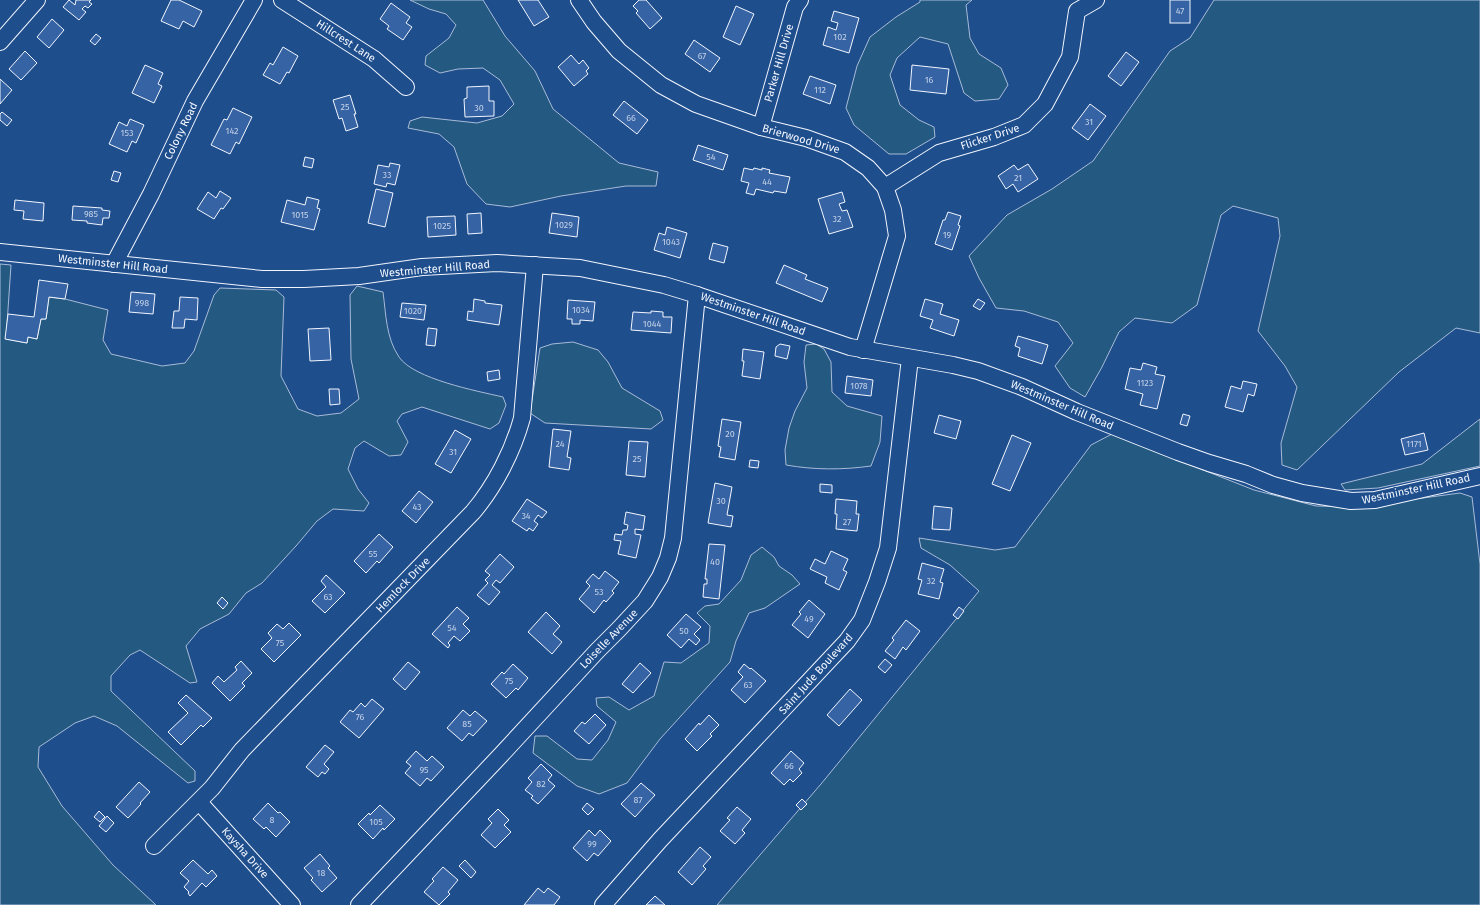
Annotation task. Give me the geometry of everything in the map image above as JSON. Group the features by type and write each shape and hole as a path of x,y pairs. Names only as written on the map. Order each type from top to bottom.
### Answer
{"street":[{"path":"0,42 37,0"},
{"name":"Colony Road","path":"114,264 151,194 195,101 254,0"},
{"name":"Hillcrest Lane","path":"282,0 374,59 406,87"},
{"name":"Brierwood Drive","path":"579,0 594,22 619,51 661,85 696,104 761,128 806,138 845,152 868,168 885,187 893,210 897,236 863,350"},
{"name":"Parker Hill Drive","path":"761,128 796,7 800,0"},
{"name":"Flicker Drive","path":"885,187 939,153 994,137 1024,125 1045,104 1070,57 1077,11 1096,0"},
{"name":"Westminster Hill Road","path":"0,252 262,279 304,279 359,276 422,267 497,263 580,268 664,285 850,347 953,365 978,371 1022,387 1077,412 1178,452 1302,494 1351,501 1375,500 1480,476"},
{"name":"Hemlock Drive","path":"154,846 212,788 242,750 473,512 487,493 510,450 519,430 522,418 535,265"},
{"name":"Loiselle Avenue","path":"358,905 645,601 656,583 668,558 672,538 697,295"},
{"name":"Saint Jude Boulevard","path":"603,905 660,840 847,641 862,620 877,582 888,548 910,358"},
{"name":"Kaysha Drive","path":"199,802 292,905"}],"shaded area":[{"path":"410,0 483,0 505,36 535,71 553,109 619,163 658,172 656,186 626,186 561,196 510,207 486,204 467,184 454,147 439,134 408,128 410,121 422,117 477,123 502,116 514,104 500,80 483,68 458,69 440,73 425,65 426,56 449,38 456,25 446,14 429,9"},
{"path":"920,0 972,0 966,5 970,38 979,54 1001,68 1008,85 999,99 975,101 964,93 948,44 920,37 897,58 890,75 900,105 919,120 934,127 935,137 906,154 889,154 854,125 846,108 857,66 870,37 896,17 920,2"},
{"path":"1214,0 1480,0 1480,333 1456,328 1399,372 1297,470 1282,465 1281,443 1297,387 1285,366 1258,331 1280,236 1278,218 1233,206 1221,215 1197,305 1172,323 1135,318 1119,332 1085,397 1070,388 1055,366 1073,343 1058,322 1024,311 996,308 979,278 969,256 1007,215 1052,189 1093,161 1170,51 1190,38"},
{"path":"0,264 11,265 6,339 27,343 28,337 37,339 41,319 46,319 49,297 65,299 108,310 103,340 111,354 162,366 185,363 194,351 214,295 220,288 276,290 284,297 281,376 298,409 317,416 341,413 359,399 351,359 350,295 357,286 383,292 387,326 391,342 399,357 407,365 418,372 447,383 503,397 506,405 499,423 490,429 422,407 402,414 397,421 408,442 401,455 389,456 364,441 355,448 348,469 358,489 369,503 364,511 333,509 317,521 262,583 246,593 229,614 200,629 186,646 197,682 190,683 140,650 130,655 111,676 111,691 195,771 195,781 188,783 117,726 94,716 75,723 39,747 38,767 62,806 113,865 156,905 0,905"},
{"path":"573,342 598,350 608,362 622,388 660,411 663,420 651,429 545,423 530,413 540,348 552,344"},
{"path":"816,344 824,349 831,362 832,392 847,406 882,416 880,442 871,466 828,469 786,465 785,450 789,428 795,411 807,388 804,362 806,345"},
{"path":"1480,419 1480,466 1378,488 1345,490 1341,484 1422,464"},
{"path":"1112,434 1254,490 1316,506 1356,507 1460,493 1472,497 1480,564 1480,905 717,905 821,784 979,591 950,565 921,548 919,538 995,550 1015,547 1091,445"},
{"path":"762,547 774,557 779,566 792,575 800,584 765,608 749,613 736,641 730,662 660,739 627,783 599,794 577,786 533,753 535,736 547,736 577,759 592,760 608,740 616,722 597,706 596,698 609,697 629,710 654,696 664,662 681,663 709,643 710,626 697,613 705,606 719,604 741,580 751,555"}],"building":[{"path":"69,0 75,5 76,0 91,0 89,2 92,4 88,8 85,6 82,9 86,12 79,20 63,7"},
{"path":"171,0 179,0 202,11 194,27 183,21 179,29 161,21"},
{"path":"518,0 538,0 549,17 534,26"},
{"path":"639,0 646,0 662,18 650,29 636,13 638,11 633,6"},
{"path":"1170,0 1190,0 1190,23 1170,23"},
{"path":"391,3 410,17 406,23 412,27 403,40 387,29 389,26 380,19"},
{"path":"736,6 754,14 740,45 723,37"},
{"path":"834,11 859,18 849,53 823,45 828,27 836,30 838,23 831,21"},
{"path":"52,19 64,30 49,48 37,37"},
{"path":"96,34 101,38 95,45 90,41"},
{"path":"694,40 720,58 710,72 685,54"},
{"path":"283,47 298,56 289,73 287,72 280,84 263,75 270,63 273,65"},
{"path":"25,51 37,63 21,80 9,69"},
{"path":"1126,52 1139,62 1121,86 1108,76"},
{"path":"571,55 579,64 583,60 589,68 586,71 588,74 574,86 558,67"},
{"path":"145,65 163,73 158,84 162,86 154,103 132,93"},
{"path":"912,65 949,69 946,94 910,90"},
{"path":"810,76 836,85 830,104 803,94"},
{"path":"0,79 12,90 0,104"},
{"path":"489,86 489,101 494,101 494,116 465,117 464,99 467,98 467,87"},
{"path":"350,95 356,114 354,114 358,127 346,131 342,118 339,119 333,100"},
{"path":"624,101 648,120 637,134 613,115"},
{"path":"1090,104 1106,116 1088,140 1072,128"},
{"path":"233,108 252,117 239,144 236,142 230,154 211,145 224,119 227,120"},
{"path":"2,112 12,120 7,126 0,120 0,114"},
{"path":"130,119 144,125 136,143 132,141 127,152 109,144 119,122 127,126"},
{"path":"698,145 728,155 723,170 693,160"},
{"path":"305,157 314,159 312,168 303,166"},
{"path":"390,163 400,165 395,185 387,183 386,187 374,184 378,165 389,167"},
{"path":"1028,164 1038,179 1018,192 1013,184 1006,189 998,176 1014,165 1018,170"},
{"path":"744,168 762,170 762,168 770,170 769,173 790,177 786,193 774,191 773,193 756,189 754,195 746,193 749,183 741,181"},
{"path":"114,171 121,173 118,182 111,180"},
{"path":"376,189 393,193 385,227 368,223"},
{"path":"220,191 231,198 223,209 221,208 214,219 197,209 208,192 216,198"},
{"path":"842,192 845,202 839,204 842,211 847,210 853,227 829,234 818,199"},
{"path":"307,197 319,200 317,208 320,209 314,230 281,222 287,200 305,205"},
{"path":"15,200 44,203 43,221 23,219 24,211 14,210"},
{"path":"73,206 102,208 102,210 110,211 109,218 103,218 102,225 87,223 87,221 72,220"},
{"path":"948,212 961,216 958,225 960,226 952,250 935,244 943,220 945,220"},
{"path":"481,213 482,233 468,234 467,214"},
{"path":"552,213 579,217 577,237 549,233"},
{"path":"455,216 456,235 428,237 427,217"},
{"path":"667,227 687,233 680,258 654,250 659,233 665,235"},
{"path":"713,243 728,247 724,263 709,259"},
{"path":"784,265 807,275 805,279 828,288 822,302 776,283"},
{"path":"39,280 68,284 65,299 49,297 46,319 41,319 37,339 28,337 27,343 5,339 8,314 34,317"},
{"path":"131,292 155,294 153,314 129,312"},
{"path":"180,297 198,298 197,320 185,319 184,328 172,328 174,311 179,311"},
{"path":"474,299 485,301 485,303 502,305 499,325 467,320 468,311 473,312"},
{"path":"925,299 943,304 940,314 959,320 954,336 930,328 933,320 920,316"},
{"path":"978,299 985,303 980,310 973,306"},
{"path":"568,300 595,302 593,321 580,320 580,324 572,324 572,319 567,319"},
{"path":"402,303 426,305 424,320 400,317"},
{"path":"651,311 663,312 663,317 672,317 671,333 631,330 633,312 651,313"},
{"path":"329,328 331,360 310,361 308,329"},
{"path":"428,328 437,329 435,346 426,345"},
{"path":"1018,336 1048,345 1042,364 1018,356 1020,348 1015,346"},
{"path":"780,344 790,346 787,359 775,356 776,347"},
{"path":"743,349 764,352 760,379 742,376 744,361 742,361"},
{"path":"1143,363 1157,367 1155,374 1165,376 1157,409 1140,405 1143,394 1125,389 1130,368 1141,370"},
{"path":"499,370 500,379 488,381 487,372"},
{"path":"847,376 873,380 871,396 845,393"},
{"path":"1243,381 1257,384 1254,396 1248,394 1243,412 1225,407 1231,386 1241,389"},
{"path":"329,389 339,389 340,404 330,405"},
{"path":"1183,414 1190,416 1187,426 1180,424"},
{"path":"939,415 961,421 956,439 934,433"},
{"path":"722,419 741,422 735,460 719,457 721,447 718,446"},
{"path":"553,429 571,431 567,457 571,458 569,470 549,467"},
{"path":"455,430 471,439 451,473 435,464"},
{"path":"1424,433 1428,450 1405,455 1401,439"},
{"path":"1012,435 1031,443 1010,491 992,484"},
{"path":"629,441 648,442 645,477 626,475"},
{"path":"750,460 759,461 758,468 749,467"},
{"path":"715,483 732,487 727,515 733,516 731,527 708,523"},
{"path":"820,484 832,485 832,493 820,492"},
{"path":"419,491 433,502 416,523 402,511"},
{"path":"527,499 547,512 542,518 538,515 534,521 538,524 533,531 529,528 527,531 512,521"},
{"path":"836,499 857,501 856,514 859,514 857,531 836,529"},
{"path":"934,506 952,508 950,530 932,529"},
{"path":"626,512 645,516 643,530 635,529 635,534 641,535 636,558 618,554 621,541 614,540 615,534 622,535 623,530 627,530 628,525 624,524"},
{"path":"379,534 393,547 379,563 377,561 366,573 354,561"},
{"path":"709,544 725,545 719,599 703,597 704,584 707,584 707,579 705,579"},
{"path":"831,551 848,559 843,570 847,572 839,590 825,583 827,577 810,569 815,559 825,564"},
{"path":"500,554 514,567 500,583 496,580 492,585 500,592 489,605 477,595 488,583 485,580 490,575 485,571"},
{"path":"922,563 944,569 940,582 943,583 939,599 918,594 922,580 918,579"},
{"path":"605,571 619,582 612,591 614,593 606,602 604,600 594,613 579,599 590,586 586,582 593,574 599,579"},
{"path":"326,575 345,593 325,613 312,601 326,587 321,581"},
{"path":"222,597 228,603 223,609 217,603"},
{"path":"809,600 825,614 808,638 792,625 801,614 799,612"},
{"path":"457,607 469,618 463,624 470,631 460,641 454,636 448,643 450,645 448,648 432,634"},
{"path":"959,607 964,611 958,619 953,615"},
{"path":"546,612 560,626 553,634 562,642 552,654 528,632"},
{"path":"686,614 701,627 694,634 700,640 696,645 689,639 681,648 667,635"},
{"path":"906,620 920,631 906,650 903,647 895,659 885,651 894,640 892,638"},
{"path":"289,623 301,635 274,662 261,649 272,638 268,633 277,624 283,629"},
{"path":"885,659 892,665 885,673 878,667"},
{"path":"241,661 252,673 242,683 245,686 230,701 212,683 218,676 224,682 237,670 235,667"},
{"path":"408,662 420,672 405,690 393,679"},
{"path":"640,663 651,673 633,693 622,684"},
{"path":"513,664 528,678 518,690 516,688 506,698 491,684 502,672 504,674"},
{"path":"744,664 766,681 745,703 731,690 743,677 738,672"},
{"path":"850,689 862,700 839,726 827,715"},
{"path":"186,695 212,718 203,727 201,725 181,745 168,732 188,713 178,703"},
{"path":"372,699 384,709 359,738 340,722 350,710 353,712 361,703 365,707"},
{"path":"463,710 470,716 475,711 487,721 473,736 469,733 462,741 447,728"},
{"path":"595,714 606,725 589,744 574,731 582,722 585,724"},
{"path":"709,715 719,725 710,734 712,736 697,751 685,739 699,723 700,725"},
{"path":"325,745 334,752 324,764 329,769 325,774 322,772 318,777 306,767"},
{"path":"416,751 427,761 432,756 444,767 431,781 427,778 420,786 405,773 411,766 406,762"},
{"path":"791,751 804,763 799,769 802,773 793,782 790,779 784,785 771,773"},
{"path":"541,764 552,775 548,780 555,786 538,804 531,798 533,796 525,790 532,782 528,778"},
{"path":"139,782 150,792 128,818 116,807"},
{"path":"641,783 655,795 635,817 621,804"},
{"path":"802,799 807,804 801,810 796,805"},
{"path":"268,803 290,822 276,837 266,827 264,829 253,819"},
{"path":"587,803 594,809 588,815 582,809"},
{"path":"380,805 395,819 384,830 383,828 373,839 358,824"},
{"path":"737,807 751,819 742,830 745,833 735,844 720,831 730,820 727,818"},
{"path":"498,809 509,820 504,825 511,832 495,848 481,835 492,823 488,819"},
{"path":"99,811 105,817 100,822 94,817"},
{"path":"107,816 114,823 106,832 99,826"},
{"path":"589,830 595,836 600,830 611,841 598,856 594,853 587,861 573,848"},
{"path":"700,847 711,857 703,866 706,869 692,885 678,872"},
{"path":"320,854 330,866 328,868 337,878 322,892 311,880 313,878 304,868"},
{"path":"193,860 208,874 212,870 217,876 206,887 202,883 190,896 188,893 189,892 184,887 189,881 180,873"},
{"path":"465,860 476,872 471,878 459,866"},
{"path":"443,867 458,880 448,892 450,894 439,905 424,892 434,881 432,879"},
{"path":"538,888 544,893 548,888 560,897 554,905 524,905"},
{"path":"655,896 665,905 646,905"}]}
